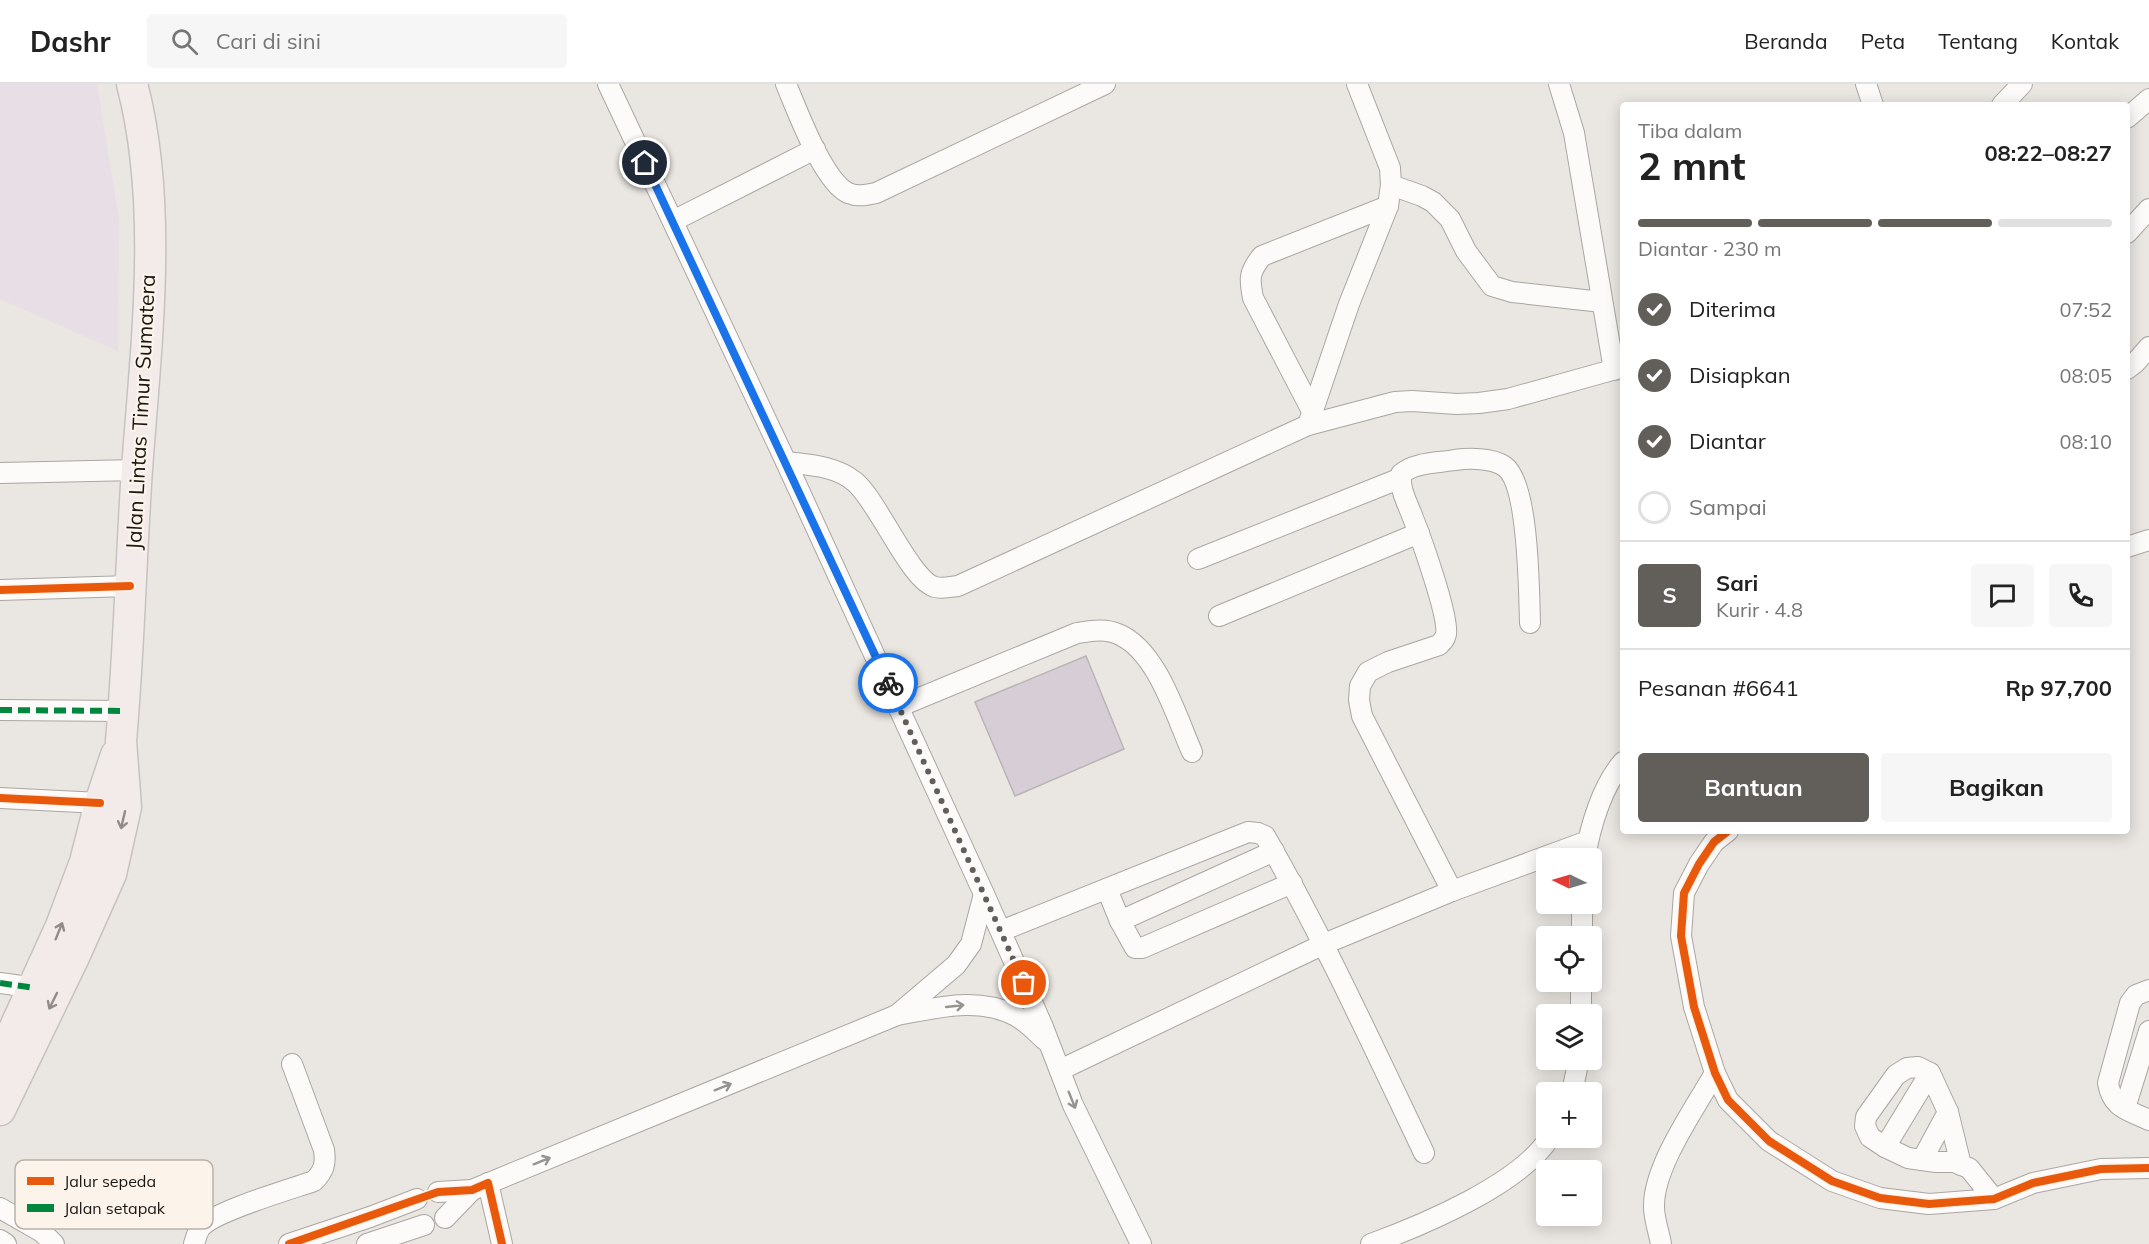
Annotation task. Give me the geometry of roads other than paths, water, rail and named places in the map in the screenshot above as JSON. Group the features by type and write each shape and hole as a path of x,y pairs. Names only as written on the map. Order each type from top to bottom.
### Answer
{"highway":[{"name":"Jalan Lintas Timur Sumatera","path":"0,1110 75,957 111,874 126,807 121,741 149,294 148,202 144,150 132,84"},
{"name":"Jalan Lintas Timur Sumatera","path":"0,1060 61,926 85,862 100,803 121,741"}],"street":[{"path":"608,84 786,462 1001,932 1073,1104 1141,1244"},
{"path":"786,84 825,168 847,192 860,196 876,193 1105,84"},
{"path":"1310,418 1349,304 1388,206 1391,185 1390,168 1383,147 1357,84"},
{"path":"786,462 825,467 844,474 856,483 867,495 891,535 924,581 934,587 945,588 958,586 1310,418 1395,402 1479,404 1508,399 1618,369 1602,302 1574,133 1559,84"},
{"path":"1866,84 1872,102"},
{"path":"2005,102 2022,84"},
{"path":"2130,115 2149,99"},
{"path":"673,221 815,149"},
{"path":"1391,185 1433,202 1450,219 1466,250 1492,286 1512,292 1602,302"},
{"path":"1310,418 1253,298 1250,282 1252,269 1262,256 1388,206"},
{"path":"2130,230 2149,208"},
{"path":"2130,367 2149,347"},
{"path":"1452,891 1362,716 1359,700 1359,686 1368,672 1388,662 1439,645 1444,641 1446,635 1443,614 1419,533 1401,485 1401,474 1414,466 1462,459 1496,461 1507,467 1518,489 1527,541 1530,623"},
{"path":"0,473 137,470"},
{"path":"1198,559 1401,478"},
{"path":"1219,616 1419,533"},
{"path":"2130,546 2149,540"},
{"path":"0,590 130,586"},
{"path":"898,707 1077,633 1098,630 1116,633 1132,642 1154,668 1192,752"},
{"path":"0,710 124,711"},
{"path":"1586,848 1600,802 1620,767"},
{"path":"0,798 100,803"},
{"path":"1001,932 1248,832 1265,836 1324,944 1424,1153"},
{"path":"1724,834 1714,842 1699,864 1684,893 1681,936 1694,1006 1715,1073 1728,1100 1769,1141 1832,1182 1880,1198 1929,1204 1994,1199 2033,1183 2101,1169 2149,1168"},
{"path":"1120,921 1274,851"},
{"path":"1060,1070 1324,944 1452,891 1536,865"},
{"path":"1107,889 1120,921 1136,948 1142,948 1292,883"},
{"path":"897,1014 956,965 972,944 984,894"},
{"path":"0,983 35,987"},
{"path":"2149,990 2136,995 2130,1003 2108,1083 2110,1094 2116,1104 2149,1120"},
{"path":"438,1192 480,1187 897,1014 955,1005 998,1008 1018,1017 1050,1046"},
{"path":"2126,1108 2149,1031"},
{"path":"213,1218 241,1206 314,1181 322,1173 326,1163 324,1150 292,1064"},
{"path":"1962,1165 1948,1112 1930,1073 1918,1067 1907,1068 1896,1076 1866,1117 1865,1126 1870,1137 1885,1148 1908,1158 1954,1162 1969,1168 1994,1199"},
{"path":"1661,1244 1654,1209 1656,1187 1674,1145 1715,1073"},
{"path":"1885,1148 1930,1073"},
{"path":"1922,1160 1948,1112"},
{"path":"1371,1244 1396,1235 1479,1196 1516,1172 1543,1148"},
{"path":"445,1218 480,1187"},
{"path":"480,1187 502,1244"},
{"path":"289,1244 346,1235 417,1198"},
{"path":"0,1208 15,1217"},
{"path":"367,1244 424,1225"},
{"path":"37,1229 54,1244"},
{"path":"194,1244 200,1229"},
{"path":"0,1240 6,1244"}]}
